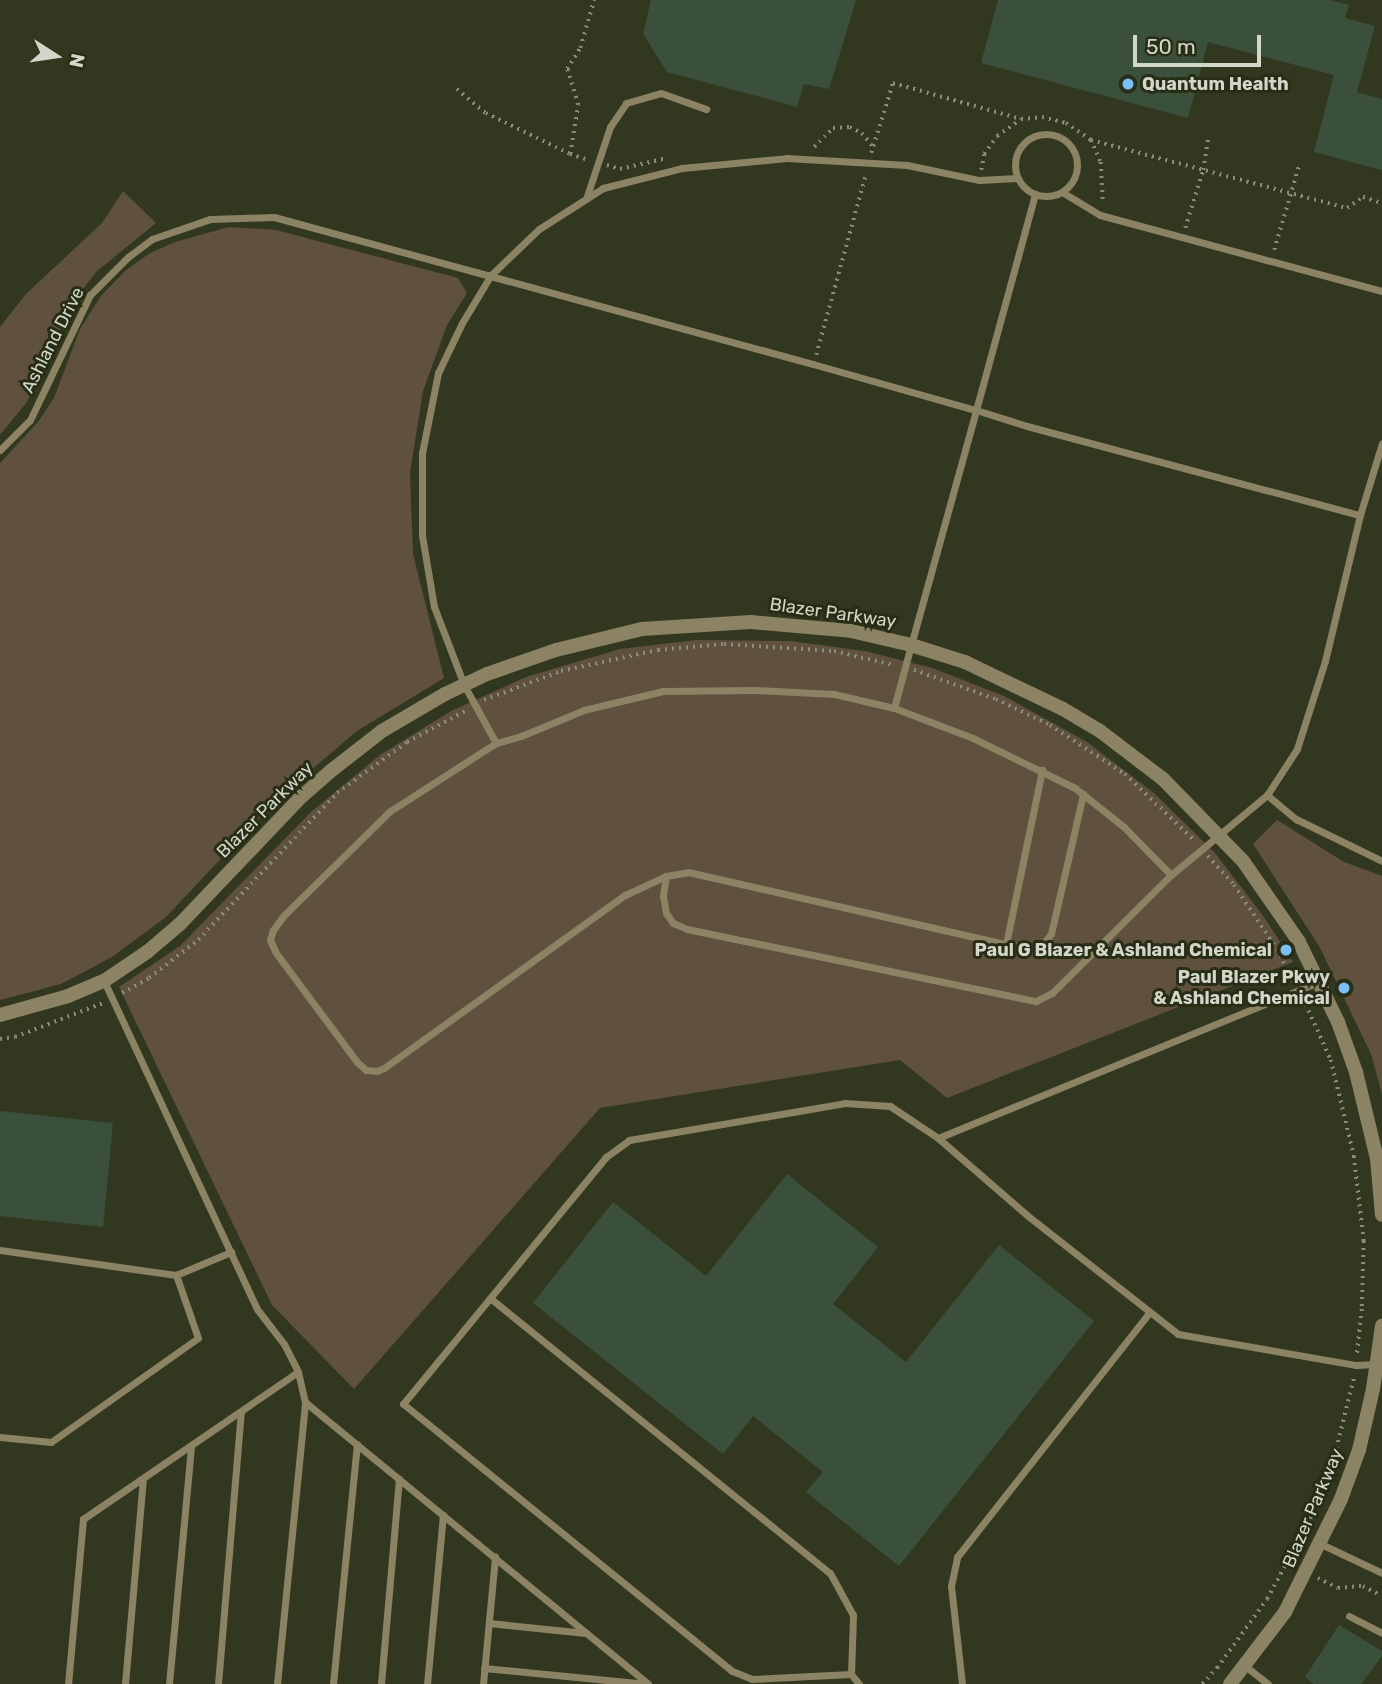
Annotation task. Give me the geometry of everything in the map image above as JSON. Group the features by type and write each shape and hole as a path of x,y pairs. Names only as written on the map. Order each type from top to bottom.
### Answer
{"street":[{"name":"Blazer Parkway","path":"0,1016 68,996 104,981 147,952 180,924 301,797 332,770 382,731 464,685 569,646 606,636 680,625 751,622 851,631 911,645 998,675 1100,731 1163,779 1219,834 1266,892 1320,982 1356,1072 1377,1159 1382,1215"},
{"name":"Blazer Parkway","path":"1230,1684 1285,1612 1321,1544 1359,1450 1382,1326"}],"lane":[{"path":"586,199 610,127 625,103 661,93 706,108"},
{"path":"1053,135 1070,145 1077,165 1070,185 1062,192 1052,196 1035,194 1017,178 1015,169 1019,149 1034,137 1053,135"},
{"path":"496,743 464,685 434,607 422,535 422,453 438,373 462,323 491,275 539,229 603,188 682,168 787,158 907,165 979,180 1017,178"},
{"path":"1062,192 1100,215 1272,259 1382,292"},
{"path":"894,708 1035,194"},
{"name":"Ashland Drive","path":"0,450 30,421 89,295 128,257 152,240 210,219 274,217 301,222 1360,515"},
{"path":"666,877 663,896 666,913 673,923 687,929 1036,1002 1052,993 1171,875 1267,795 1297,749 1325,661 1360,515 1382,443"},
{"path":"1083,794 1051,934 1038,951 688,872 666,877 625,895 377,1071 366,1070 356,1062 276,953 270,940 273,930 284,915 390,811 496,743 584,710 663,691 754,690 834,694 894,708 973,738 1041,770 1083,794 1124,827 1171,875"},
{"path":"1006,944 1041,770"},
{"path":"1267,795 1296,819 1382,861"},
{"path":"104,981 257,1309 284,1344 299,1372 304,1402 277,1684"},
{"path":"938,1138 1320,982"},
{"path":"851,1674 752,1679 732,1671 403,1404 606,1157 629,1140 845,1103 890,1106 938,1138 1148,1314 1178,1334 1356,1365 1377,1364"},
{"path":"0,1250 176,1275 231,1252"},
{"path":"0,1437 51,1442 198,1338 176,1275"},
{"path":"490,1298 830,1573 853,1615 851,1674 859,1684"},
{"path":"962,1684 951,1586 957,1557 1148,1314"},
{"path":"68,1684 83,1519 299,1372"},
{"path":"304,1402 648,1684"},
{"path":"218,1684 241,1412"},
{"path":"333,1684 357,1444"},
{"path":"169,1684 191,1448"},
{"path":"381,1684 399,1479"},
{"path":"125,1684 142,1480"},
{"path":"427,1684 443,1515"},
{"path":"1321,1544 1382,1573"},
{"path":"483,1684 495,1557"},
{"path":"1349,1616 1382,1633"},
{"path":"489,1623 586,1633"},
{"path":"1245,1666 1268,1684"},
{"path":"484,1668 648,1684"}],"path":[{"path":"570,154 578,105 567,69 580,48 594,0"},
{"path":"813,364 868,163 893,83 1021,119 1042,117 1066,123 1091,141 1347,208 1363,197 1382,203"},
{"path":"457,89 486,113 570,154 597,163 620,169 672,158"},
{"path":"979,180 984,154 997,136 1021,119"},
{"path":"802,148 815,147 833,128 850,127 862,133 873,147"},
{"path":"1182,237 1203,170 1208,138"},
{"path":"1091,141 1103,173 1100,215"},
{"path":"1272,259 1299,165"},
{"path":"1307,1573 1338,1588 1363,1586 1382,1596"}],"shaded area":[{"path":"123,191 156,223 96,272 74,301 27,402 0,435 0,327 26,294 102,223"},
{"path":"229,227 276,230 458,278 467,293 447,325 423,391 410,473 413,554 444,678 357,731 277,799 166,917 112,957 61,984 0,1000 0,463 38,422 54,398 80,329 101,296 126,270 150,253 175,242"},
{"path":"696,640 790,641 865,651 932,668 1004,696 1087,742 1155,794 1215,853 1264,917 1293,962 947,1098 900,1060 600,1108 354,1389 272,1305 119,987 180,946 311,812 380,755 451,711 526,677 620,649"},
{"path":"1277,820 1344,862 1382,876 1382,1094 1371,1054 1319,946 1253,844"}],"building":[{"path":"651,0 856,0 829,89 804,84 797,107 667,72 643,34"},
{"name":"Quantum Health","path":"998,0 1329,0 1349,5 1345,18 1375,26 1357,92 1382,99 1382,170 1314,152 1334,75 1208,42 1188,118 981,63"},
{"path":"0,1111 113,1123 103,1227 0,1216"},
{"path":"787,1174 878,1247 833,1304 906,1362 999,1245 1094,1321 899,1566 806,1492 823,1472 753,1416 723,1454 533,1303 613,1202 706,1276"},
{"path":"1339,1625 1382,1651 1382,1656 1361,1684 1314,1684 1305,1677"}],"place":[{"name":"Quantum Health","path":"1128,84"},
{"name":"Paul G Blazer & Ashland Chemical","path":"1286,950"},
{"name":"Paul Blazer Pkwy & Ashland Chemical","path":"1344,988"}]}
